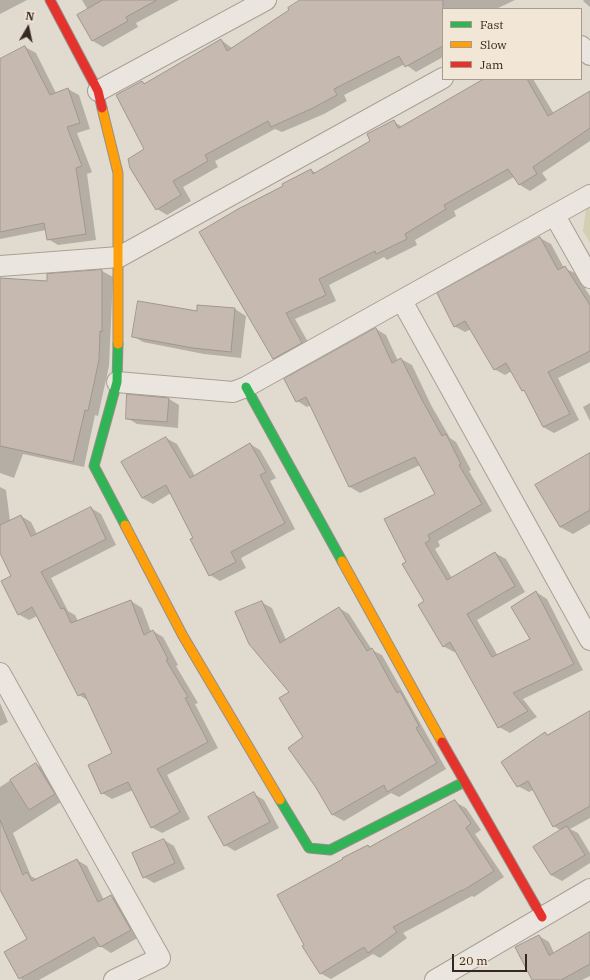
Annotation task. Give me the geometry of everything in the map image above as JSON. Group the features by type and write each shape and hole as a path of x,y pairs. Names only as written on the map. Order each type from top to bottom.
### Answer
{"street":[{"path":"50,0 98,91 118,173 119,257 117,382 94,466 183,636 309,848 330,850 464,782"},
{"path":"98,91 266,0"},
{"path":"582,47 590,55"},
{"path":"0,266 119,257 442,79"},
{"path":"117,382 233,392 246,387 555,216 590,195"},
{"path":"555,216 590,278"},
{"path":"402,301 590,640"},
{"path":"246,387 464,782 542,917"},
{"path":"0,673 160,958 114,980"},
{"path":"435,980 590,889"}],"shaded area":[{"path":"590,207 590,243 583,231 586,209"}],"building":[{"path":"103,0 157,0 126,17 128,21 92,41 77,15"},
{"path":"300,0 443,0 442,47 405,67 399,56 334,89 337,95 313,108 271,127 268,121 205,155 208,161 173,181 181,195 156,210 130,168 128,159 144,149 116,95 142,81 144,84 221,39 227,51 289,10 288,8"},
{"path":"25,46 50,95 68,88 80,123 67,127 82,166 76,168 86,234 47,240 44,223 0,232 0,59"},
{"path":"482,80 528,80 548,116 590,91 590,128 533,167 537,174 519,185 508,169 444,205 446,209 405,234 407,239 376,254 375,251 319,279 326,295 286,313 302,343 273,359 199,232 238,209 283,186 282,184 311,169 313,174 370,141 367,134 394,120 398,128"},
{"path":"540,237 558,270 565,266 590,305 590,351 548,372 570,414 543,427 524,390 522,391 506,363 494,370 465,321 454,327 437,293"},
{"path":"102,270 102,332 100,331 99,360 88,411 85,410 73,462 0,446 0,278 47,281 47,274"},
{"path":"138,301 197,311 197,305 235,308 231,352 193,348 132,337"},
{"path":"376,328 392,363 401,358 442,436 446,434 461,464 459,465 482,504 428,535 430,540 425,543 447,580 495,552 515,586 467,614 492,657 530,639 511,607 536,591 574,664 513,693 528,711 498,728 450,642 443,647 418,605 424,601 402,564 406,562 384,519 435,494 415,457 349,487 306,397 296,402 284,379"},
{"path":"127,394 169,398 167,422 126,419"},
{"path":"166,437 190,478 250,443 266,472 260,475 285,523 231,552 236,562 209,576 190,539 193,538 166,485 142,498 121,462"},
{"path":"590,453 590,510 560,527 535,485"},
{"path":"91,507 106,539 41,572 61,609 64,608 71,623 131,600 144,635 153,630 168,659 166,660 188,697 185,698 208,742 157,769 180,812 151,828 128,782 101,794 88,765 112,753 84,693 78,696 32,607 18,615 1,581 11,576 0,553 0,525 21,515 31,536"},
{"path":"262,601 280,643 339,607 367,651 372,648 397,693 400,691 419,726 416,728 437,763 387,792 384,785 332,815 315,786 288,748 303,737 279,698 289,692 249,644 235,612"},
{"path":"590,711 590,806 553,827 528,781 517,787 501,762 545,732 547,735"},
{"path":"36,763 55,794 29,810 10,780"},
{"path":"254,792 270,822 224,846 208,817"},
{"path":"455,800 471,823 466,828 494,871 462,891 393,927 397,932 368,953 364,947 320,974 302,946 304,945 277,895 343,859 342,858 368,845 369,847"},
{"path":"0,820 23,875 27,872 32,881 77,859 98,902 111,895 131,930 100,947 94,937 19,979 4,952 27,939 0,890"},
{"path":"567,826 585,855 551,875 533,847"},
{"path":"164,839 175,863 143,878 132,853"},
{"path":"590,932 590,964 561,980 532,980 515,947 539,935 549,955"}],"traffic: fast":[{"path":"118,344 117,382 94,466 125,525"},
{"path":"246,387 342,561"},
{"path":"280,800 309,848 330,850 464,782"}],"traffic: slow":[{"path":"102,108 118,173 118,344"},
{"path":"125,525 183,636 280,800"},
{"path":"342,561 442,742"}],"traffic: jam":[{"path":"50,0 98,91 102,108"},
{"path":"442,742 542,917"}]}
